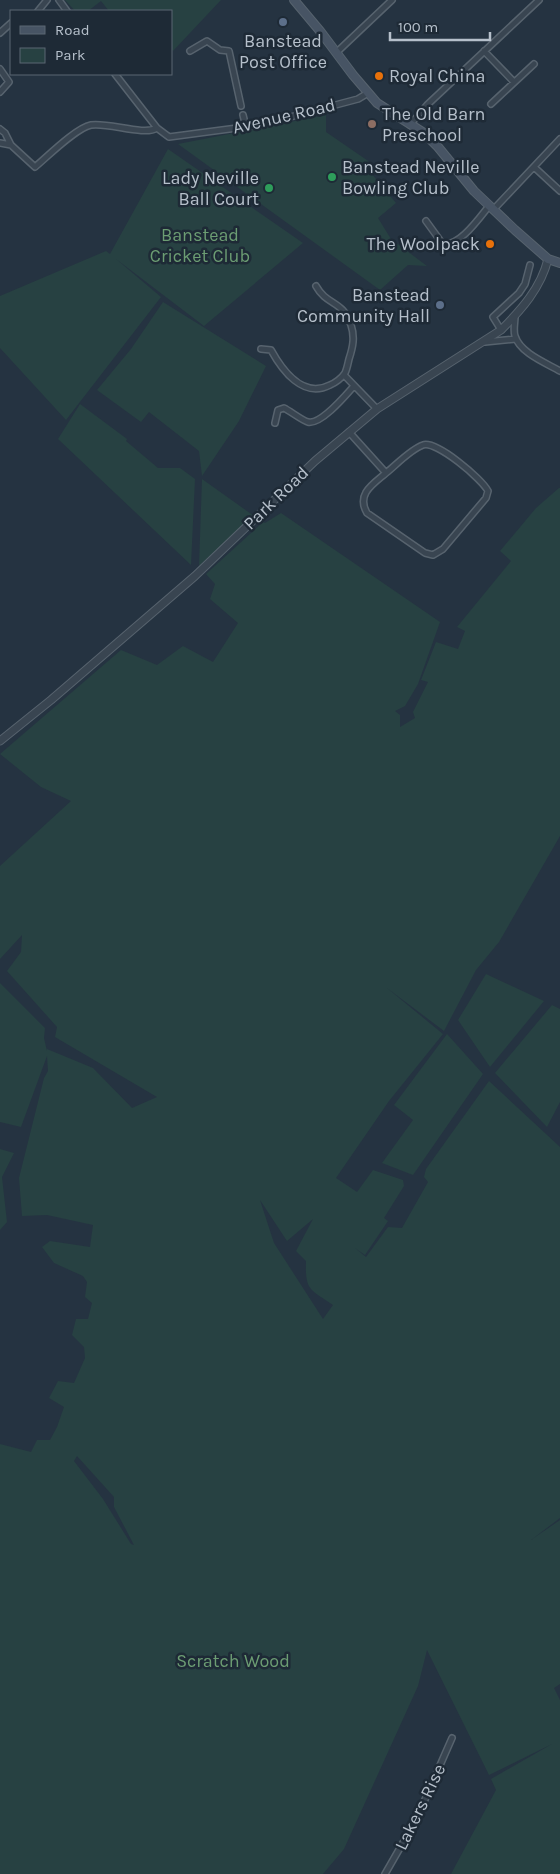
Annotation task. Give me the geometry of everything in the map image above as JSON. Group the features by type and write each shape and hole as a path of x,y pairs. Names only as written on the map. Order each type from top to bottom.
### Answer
{"main road":[{"path":"294,0 368,93 391,114 424,133 491,208 548,259 560,263"}],"street":[{"path":"39,10 47,0"},
{"path":"337,52 392,0"},
{"path":"410,125 417,115 539,0"},
{"path":"0,32 10,24"},
{"path":"190,51 207,40 220,50 229,51 241,106"},
{"path":"484,51 514,82"},
{"path":"491,104 534,64"},
{"path":"0,69 9,82 0,92"},
{"path":"0,129 5,133 11,145 35,167 85,126 99,124 148,130 157,128 116,75"},
{"name":"Avenue Road","path":"157,128 169,137 246,127 358,99 368,93"},
{"path":"243,115 246,127"},
{"path":"426,221 442,243 451,244 465,234 560,139"},
{"path":"0,143 11,145"},
{"path":"534,167 560,191"},
{"name":"Park Road","path":"0,741 52,700 195,576 315,461 377,409 485,342 501,330 516,316 535,290 548,259"},
{"path":"501,330 493,317 519,293 525,284 530,266"},
{"path":"525,284 535,290"},
{"path":"262,349 270,350 280,366 298,383 306,387 321,389 332,385 344,375 354,345 351,324 340,306 321,296 316,286"},
{"path":"516,316 514,327 516,339 528,352 558,370 560,362"},
{"path":"485,342 516,339"},
{"path":"344,375 377,409"},
{"path":"275,423 278,410 282,408 307,422 318,420 354,386"},
{"path":"349,432 386,473"},
{"path":"422,445 434,445 479,478 488,491 486,498 443,548 433,555 425,552 367,513 364,508 363,497 366,492 386,473 422,445"},
{"name":"Lakers Rise","path":"385,1874 416,1820 452,1738"}],"green space":[{"path":"65,0 221,0 173,51 172,10 108,10 101,1 89,10 74,10"},
{"path":"326,115 326,132 377,167 371,173 396,203 378,218 391,239 427,266 408,265 380,290 178,144"},
{"name":"Banstead Cricket Club","path":"168,149 303,243 204,326 116,259 161,297 66,420 0,348 0,296 106,251 110,254"},
{"path":"163,302 266,366 239,421 202,476 199,451 149,412 141,422 97,390 131,349"},
{"path":"80,404 127,439 126,441 158,468 180,468 195,479 191,565 58,439"},
{"path":"202,479 254,516 199,566"},
{"name":"Scratch Wood","path":"560,488 560,836 499,942 476,970 444,1031 387,988 443,1034 389,1101 336,1178 357,1192 373,1170 403,1180 404,1186 384,1218 388,1221 365,1255 355,1248 366,1257 388,1227 402,1228 428,1182 424,1177 426,1169 489,1081 560,1147 560,1518 531,1540 560,1520 560,1684 554,1688 560,1700 560,1874 451,1874 496,1790 491,1779 552,1744 489,1775 427,1650 418,1686 344,1849 323,1874 0,1874 0,1444 31,1452 37,1440 50,1440 57,1427 64,1407 49,1398 58,1381 74,1383 85,1358 84,1347 72,1335 76,1319 88,1319 92,1303 85,1297 87,1282 83,1276 54,1263 42,1247 50,1241 90,1247 93,1225 47,1215 22,1216 19,1178 44,1078 48,1071 47,1056 21,1127 0,1122 0,983 45,1028 44,1038 47,1051 47,1049 93,1068 132,1108 157,1097 55,1037 57,1027 7,971 21,952 22,935 0,959 0,866 71,801 41,787 0,754 121,650 157,665 183,646 213,662 238,623 210,599 215,584 206,574 263,522 265,523 281,513 440,622 418,684 405,706 395,711 400,715 400,727 415,718 413,712 428,682 421,680 436,642 458,649 465,631 457,627 511,561 500,551 536,508","holes":["260,1200 287,1241 313,1219 296,1251 306,1261 307,1278 310,1288 333,1305 323,1319 274,1243","77,1456 114,1497 114,1507 134,1545 131,1544 103,1499 74,1461"]},
{"path":"486,974 544,1001 490,1067 458,1020"},
{"path":"552,1005 560,1009 560,1102 547,1127 495,1073"},
{"path":"447,1034 483,1074 413,1175 382,1163 413,1120 394,1105"},
{"path":"0,1149 14,1153 2,1177 7,1222 0,1230"}],"place":[{"name":"Banstead Post Office","path":"283,22"},
{"name":"Royal China","path":"379,76"},
{"name":"The Old Barn Preschool","path":"372,124"},
{"name":"Banstead Neville Bowling Club","path":"332,177"},
{"name":"Lady Neville Ball Court","path":"269,188"},
{"name":"The Woolpack","path":"490,244"},
{"name":"Banstead Community Hall","path":"440,305"}]}
